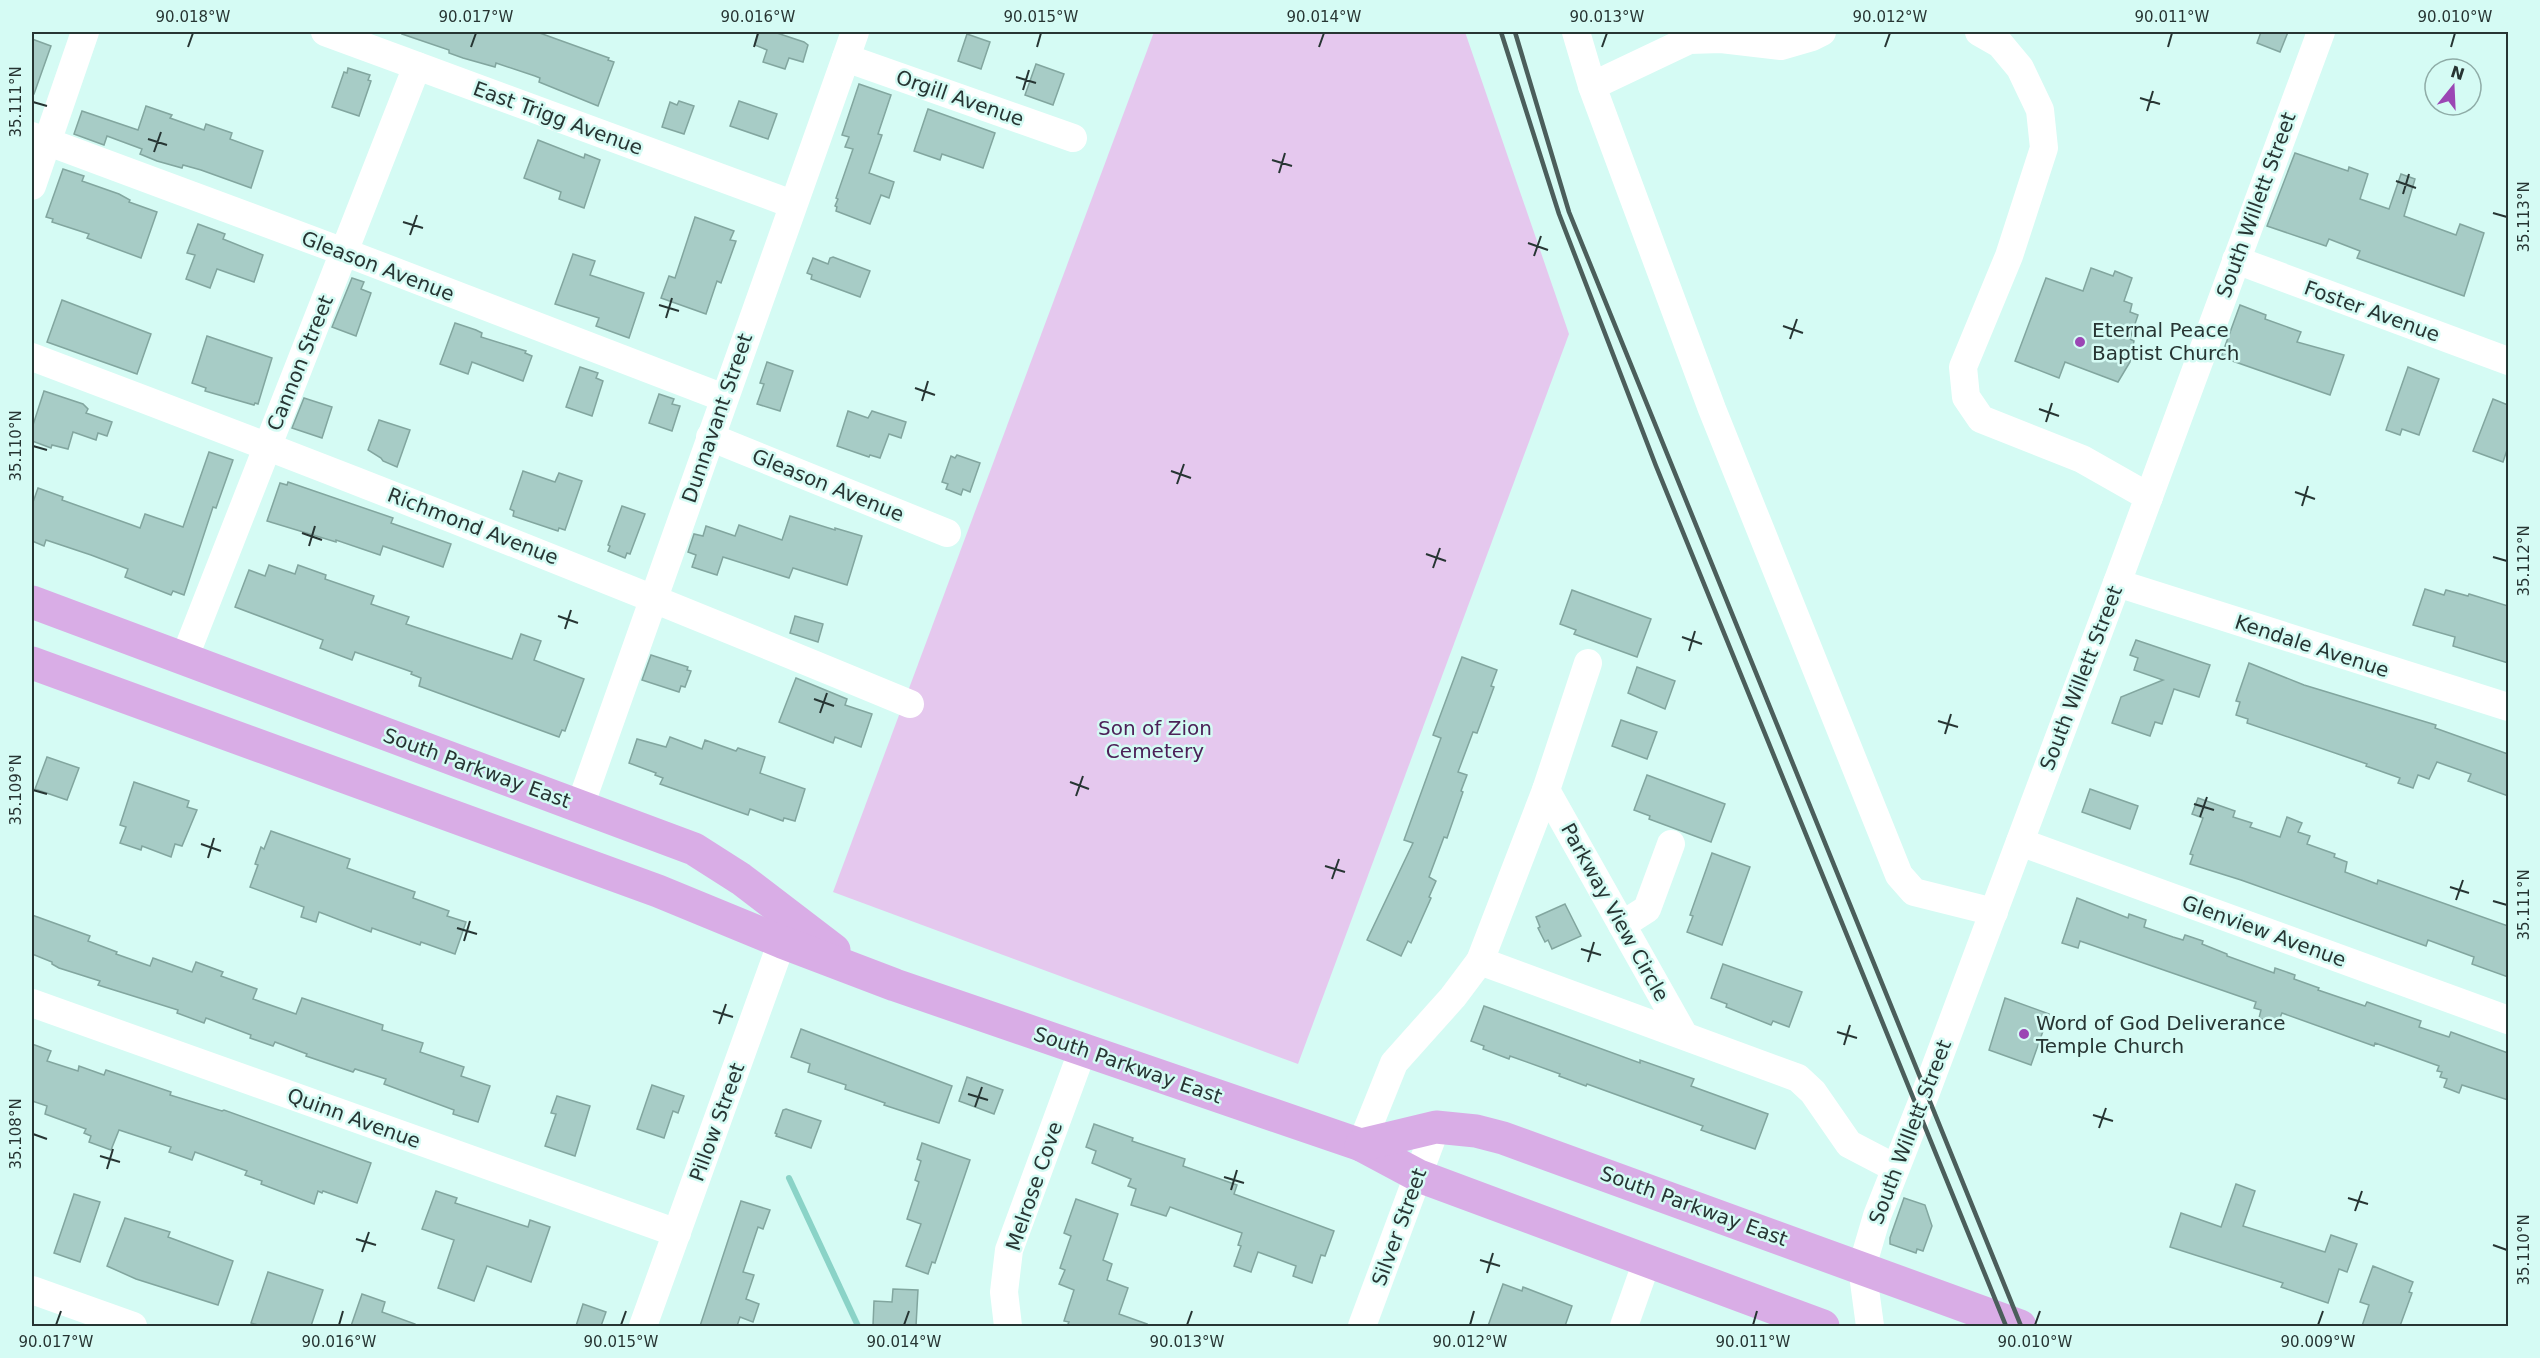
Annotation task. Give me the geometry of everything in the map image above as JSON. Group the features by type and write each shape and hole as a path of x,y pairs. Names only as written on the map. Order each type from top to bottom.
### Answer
{"main road":[{"name":"South Parkway East","path":"32,602 694,849 741,879 786,930"},
{"name":"South Parkway East","path":"32,663 658,891 786,930 839,954 895,985 1361,1145 1419,1176 1823,1326"},
{"name":"South Parkway East","path":"1361,1145 1436,1127 1476,1131 1545,1152 2020,1326"}],"street":[{"path":"32,186 39,139 85,32"},
{"name":"East Trigg Avenue","path":"325,32 792,204"},
{"name":"Dunnavant Street","path":"580,806 855,32"},
{"path":"1576,32 1592,86 1712,409 1899,875 1914,892 1994,912"},
{"path":"1592,86 1689,40 1721,39 1781,46 1822,32"},
{"path":"1979,32 2000,44 2020,68 2040,110 2044,148 2009,256 1963,367 1966,397 1982,419 2082,459 2149,496"},
{"name":"South Willett Street","path":"1870,1326 1862,1268 1877,1216 1994,912 2321,32"},
{"name":"Orgill Avenue","path":"846,58 1073,138"},
{"name":"Cannon Street","path":"184,659 417,66"},
{"name":"Gleason Avenue","path":"39,139 344,252 724,398"},
{"name":"Foster Avenue","path":"2236,260 2508,361"},
{"name":"Richmond Avenue","path":"32,357 268,446 654,597 910,704"},
{"name":"Gleason Avenue","path":"710,437 947,533"},
{"name":"Kendale Avenue","path":"2117,583 2508,707"},
{"name":"Parkway View Circle","path":"1361,1145 1394,1063 1453,997 1480,961 1546,790 1588,663"},
{"name":"Parkway View Circle","path":"1546,790 1684,1035"},
{"name":"Glenview Avenue","path":"2020,842 2508,1020"},
{"path":"1622,925 1647,909 1671,844"},
{"name":"Pillow Street","path":"643,1326 786,930"},
{"name":"Parkway View Circle","path":"1480,961 1798,1078 1813,1092 1850,1144 1895,1168"},
{"name":"Quinn Avenue","path":"32,1003 676,1233"},
{"name":"Melrose Cove","path":"1008,1326 1004,1292 1009,1250 1083,1049"},
{"name":"Silver Street","path":"1362,1326 1436,1127"},
{"path":"1624,1326 1647,1261"},
{"path":"32,1290 133,1326"}],"green space":[{"name":"Son of Zion Cemetery","path":"1154,32 1465,32 1569,334 1298,1064 833,892"}],"building":[{"path":"403,32 537,32 609,58 608,60 614,62 598,106 539,82 540,78 535,76 496,63 495,67 463,58 449,53 449,50 402,34"},
{"path":"759,32 774,32 804,42 808,45 803,62 789,58 785,69 763,62 767,50 755,45"},
{"path":"2261,32 2288,32 2280,52 2257,43"},
{"path":"967,34 990,42 981,69 958,61"},
{"path":"32,39 51,46 34,94 32,94"},
{"path":"1036,64 1064,74 1053,105 1025,95"},
{"path":"348,68 370,75 368,80 371,81 359,116 332,107 344,72 347,73"},
{"path":"859,84 891,95 878,134 882,135 869,173 894,182 889,198 881,195 870,224 836,211 835,206 853,149 845,147 849,137 842,135"},
{"path":"679,101 694,106 684,134 662,127 670,102 677,105"},
{"path":"739,101 777,114 768,139 730,126"},
{"path":"146,106 172,115 170,118 204,130 206,124 232,133 230,139 263,151 251,188 201,170 183,165 182,168 157,161 140,154 142,149 107,136 104,145 74,134 82,111 138,130"},
{"path":"928,109 995,133 983,168 942,154 940,160 914,151"},
{"path":"538,140 584,158 585,154 600,160 584,208 559,199 561,192 524,178"},
{"path":"2295,153 2348,171 2349,167 2368,174 2360,199 2389,209 2401,174 2415,179 2404,216 2456,235 2460,224 2484,233 2464,296 2357,258 2360,251 2329,239 2326,246 2267,226"},
{"path":"63,169 84,176 82,181 119,194 130,200 129,202 157,212 141,258 87,238 89,234 52,222 53,219 46,217"},
{"path":"695,217 734,231 730,240 736,241 721,283 717,281 706,314 661,298 669,276 675,278"},
{"path":"198,224 225,234 223,239 263,255 254,282 217,269 210,288 186,279 195,255 187,253"},
{"path":"573,254 595,261 590,275 644,293 629,338 596,326 599,318 555,304"},
{"path":"833,257 870,271 860,297 811,279 812,275 807,273 813,258 828,264 830,258"},
{"path":"2091,268 2113,276 2115,271 2132,278 2124,301 2132,304 2130,312 2138,315 2130,339 2134,341 2130,362 2118,382 2065,362 2059,378 2015,361 2046,278 2083,291"},
{"path":"352,278 364,282 361,289 371,293 356,336 332,327"},
{"path":"62,300 151,334 137,374 47,342"},
{"path":"2240,305 2266,315 2265,319 2301,332 2297,342 2344,355 2330,395 2221,357"},
{"path":"455,323 482,333 481,337 526,351 525,353 532,356 523,381 472,362 468,374 440,364"},
{"path":"207,336 272,358 258,404 254,405 205,391 206,388 192,383"},
{"path":"767,362 793,371 780,411 757,404 764,384 760,383"},
{"path":"580,367 598,373 596,378 603,381 592,416 566,407"},
{"path":"2408,367 2439,379 2419,435 2402,429 2400,435 2386,430"},
{"path":"44,391 83,404 88,409 86,413 112,422 107,436 98,433 96,440 73,432 68,449 52,445 51,448 32,441 32,428"},
{"path":"659,394 674,399 672,404 680,406 672,431 649,423"},
{"path":"304,398 332,407 322,438 292,428"},
{"path":"2493,399 2508,405 2508,447 2503,462 2473,451"},
{"path":"848,411 868,418 872,411 906,422 901,438 889,434 880,458 870,455 869,457 837,446"},
{"path":"379,420 410,430 397,467 383,461 368,450"},
{"path":"209,452 233,460 216,508 213,507 184,595 173,591 171,595 125,577 128,569 91,555 46,540 44,546 32,541 32,505 38,488 63,497 62,500 140,528 145,514 183,527"},
{"path":"957,455 980,463 970,492 963,489 961,495 946,489 948,484 942,482 951,456 955,458"},
{"path":"523,471 555,482 559,473 582,481 565,530 559,528 558,531 513,516 514,511 510,509"},
{"path":"288,482 393,518 391,523 451,544 443,567 383,546 380,555 267,521 280,483 287,485"},
{"path":"622,506 645,514 630,554 627,553 625,558 608,551"},
{"path":"790,516 862,536 847,585 793,568 789,578 723,557 717,575 692,567 696,555 688,552 694,534 703,536 706,526 735,536 739,525 782,540"},
{"path":"269,565 295,574 298,565 326,575 325,579 374,596 371,604 409,617 406,624 512,659 521,634 541,641 534,660 584,679 565,731 562,730 559,737 419,686 421,678 411,674 412,672 355,652 352,660 320,648 323,640 235,607 249,570 265,576"},
{"path":"2425,589 2444,595 2446,590 2468,596 2469,594 2508,606 2508,663 2453,646 2455,637 2413,625"},
{"path":"1572,590 1651,619 1637,657 1574,634 1576,630 1560,624"},
{"path":"795,616 823,624 818,642 790,633"},
{"path":"2136,640 2210,665 2199,697 2174,689 2162,724 2155,722 2150,736 2112,723 2121,697 2163,680 2134,670 2138,658 2130,655"},
{"path":"651,655 688,667 687,670 691,671 685,687 681,686 679,692 642,680"},
{"path":"1462,657 1497,670 1491,686 1494,687 1477,733 1473,732 1458,772 1467,775 1447,838 1444,837 1429,877 1436,881 1429,897 1431,898 1411,943 1408,941 1401,956 1367,940 1413,843 1404,840 1441,738 1433,735"},
{"path":"2249,663 2304,685 2436,725 2435,728 2508,754 2508,796 2468,781 2471,774 2437,762 2429,779 2418,775 2413,788 2398,783 2400,778 2366,766 2367,764 2247,723 2248,719 2236,715 2240,702 2236,701"},
{"path":"1637,667 1675,681 1665,709 1628,693"},
{"path":"796,678 847,699 845,705 872,714 861,747 835,737 833,743 779,722"},
{"path":"1621,720 1657,732 1647,759 1612,746"},
{"path":"670,737 702,749 705,740 736,751 738,748 765,757 760,773 805,789 795,821 784,818 783,821 750,809 748,815 660,784 663,778 655,775 656,773 629,763 637,739 666,747"},
{"path":"47,757 79,768 67,800 35,789"},
{"path":"1647,775 1725,804 1711,842 1649,819 1650,816 1634,810"},
{"path":"134,782 189,801 187,807 197,810 182,846 175,844 171,857 142,846 141,850 120,843 126,827 120,825"},
{"path":"2090,789 2138,806 2130,829 2082,812"},
{"path":"2198,798 2235,811 2233,817 2252,823 2250,827 2280,837 2287,817 2302,823 2298,832 2310,836 2307,844 2335,854 2334,857 2347,862 2345,872 2377,884 2378,880 2508,926 2508,977 2472,964 2474,957 2428,940 2426,946 2190,864 2193,855 2190,854 2203,818 2192,814"},
{"path":"271,831 350,859 347,868 415,892 413,898 449,911 447,916 466,922 455,954 421,942 420,945 372,928 371,932 319,912 316,922 301,917 304,907 250,887 258,865 255,864 261,847 264,849"},
{"path":"1712,853 1750,867 1722,945 1687,932 1693,916 1690,915"},
{"path":"2077,898 2128,918 2129,914 2146,920 2144,927 2173,937 2183,940 2185,935 2203,941 2202,944 2227,954 2227,956 2274,973 2275,968 2295,975 2294,979 2319,988 2318,990 2365,1006 2367,1002 2421,1021 2419,1027 2449,1037 2451,1032 2508,1053 2508,1100 2462,1085 2459,1093 2444,1087 2447,1079 2440,1077 2442,1072 2437,1071 2439,1066 2375,1043 2374,1046 2282,1013 2277,1025 2259,1018 2261,1010 2254,1008 2256,1002 2080,941 2078,948 2062,943"},
{"path":"1565,904 1581,936 1552,949 1548,940 1545,942 1538,928 1540,927 1536,917"},
{"path":"32,915 90,936 88,941 150,966 153,958 192,972 196,962 223,972 221,976 257,989 253,999 296,1014 302,998 383,1025 382,1030 423,1043 420,1052 464,1067 461,1076 490,1086 478,1122 453,1114 454,1110 384,1084 386,1079 355,1069 353,1072 306,1056 307,1054 275,1042 273,1046 206,1018 204,1023 177,1013 178,1010 98,985 100,981 59,968 52,962 32,954"},
{"path":"1723,964 1802,992 1789,1027 1773,1021 1771,1025 1726,1007 1727,1004 1711,998"},
{"path":"2005,998 2049,1014 2031,1065 1989,1050"},
{"path":"1484,1006 1640,1063 1640,1060 1694,1079 1691,1086 1768,1114 1755,1149 1701,1130 1703,1126 1587,1084 1586,1086 1510,1056 1509,1059 1483,1049 1484,1046 1471,1041"},
{"path":"801,1029 952,1086 939,1123 884,1105 885,1103 845,1089 846,1085 808,1072 810,1064 791,1057"},
{"path":"32,1044 51,1051 47,1061 78,1071 79,1066 104,1075 106,1070 171,1092 170,1095 224,1110 371,1163 357,1203 318,1191 314,1204 261,1184 262,1181 245,1175 247,1171 195,1152 192,1160 169,1152 171,1147 119,1130 111,1150 89,1142 91,1136 84,1133 86,1129 45,1114 47,1106 32,1101"},
{"path":"967,1077 1003,1090 994,1114 959,1101"},
{"path":"652,1085 684,1096 678,1113 673,1111 664,1138 637,1129"},
{"path":"557,1096 590,1106 575,1156 545,1146 556,1114 551,1113"},
{"path":"783,1110 821,1121 811,1148 776,1136"},
{"path":"1094,1124 1133,1138 1132,1141 1185,1159 1183,1166 1237,1185 1234,1194 1334,1231 1325,1256 1321,1255 1312,1283 1293,1276 1296,1266 1258,1252 1251,1272 1234,1266 1241,1246 1238,1245 1242,1233 1170,1207 1166,1216 1131,1205 1136,1189 1128,1186 1131,1179 1092,1163 1096,1151 1086,1147"},
{"path":"922,1143 970,1160 935,1263 932,1262 928,1274 906,1266 921,1224 907,1219 919,1182 915,1180 921,1161 917,1159"},
{"path":"2236,1184 2255,1191 2243,1226 2325,1252 2331,1235 2357,1244 2347,1272 2339,1269 2328,1303 2281,1287 2283,1283 2170,1247 2181,1213 2221,1227"},
{"path":"436,1191 457,1198 455,1203 528,1227 530,1220 550,1227 531,1282 487,1266 474,1301 438,1288 454,1240 422,1229"},
{"path":"74,1194 100,1202 80,1262 54,1253"},
{"path":"1904,1198 1925,1205 1932,1226 1923,1251 1917,1249 1916,1253 1890,1244"},
{"path":"1076,1199 1118,1214 1103,1260 1112,1264 1107,1280 1128,1288 1119,1314 1147,1324 1146,1326 1067,1326 1069,1322 1064,1321 1074,1290 1059,1284 1065,1270 1060,1268 1071,1236 1064,1233"},
{"path":"741,1201 770,1210 763,1229 758,1227 743,1272 754,1275 746,1299 759,1304 753,1322 740,1317 737,1326 700,1326"},
{"path":"125,1218 170,1232 168,1237 233,1261 218,1305 136,1279 107,1266"},
{"path":"2373,1266 2413,1282 2409,1292 2412,1293 2400,1326 2362,1326 2369,1305 2360,1302"},
{"path":"268,1272 323,1290 311,1326 261,1326 251,1323"},
{"path":"1503,1284 1522,1291 1523,1287 1572,1306 1565,1326 1488,1326"},
{"path":"893,1289 918,1290 916,1326 873,1325 874,1301 892,1302"},
{"path":"362,1294 385,1302 382,1312 415,1324 415,1326 351,1326"},
{"path":"583,1304 606,1312 601,1326 576,1326"}],"waterway":[{"path":"789,1178 858,1326"}],"railway":[{"path":"1501,32 1559,214 1656,466 2006,1326"},
{"path":"1515,32 1569,212 2021,1326"}],"place":[{"name":"Eternal Peace Baptist Church","path":"2080,342"},
{"name":"Word of God Deliverance Temple Church","path":"2024,1034"}]}
